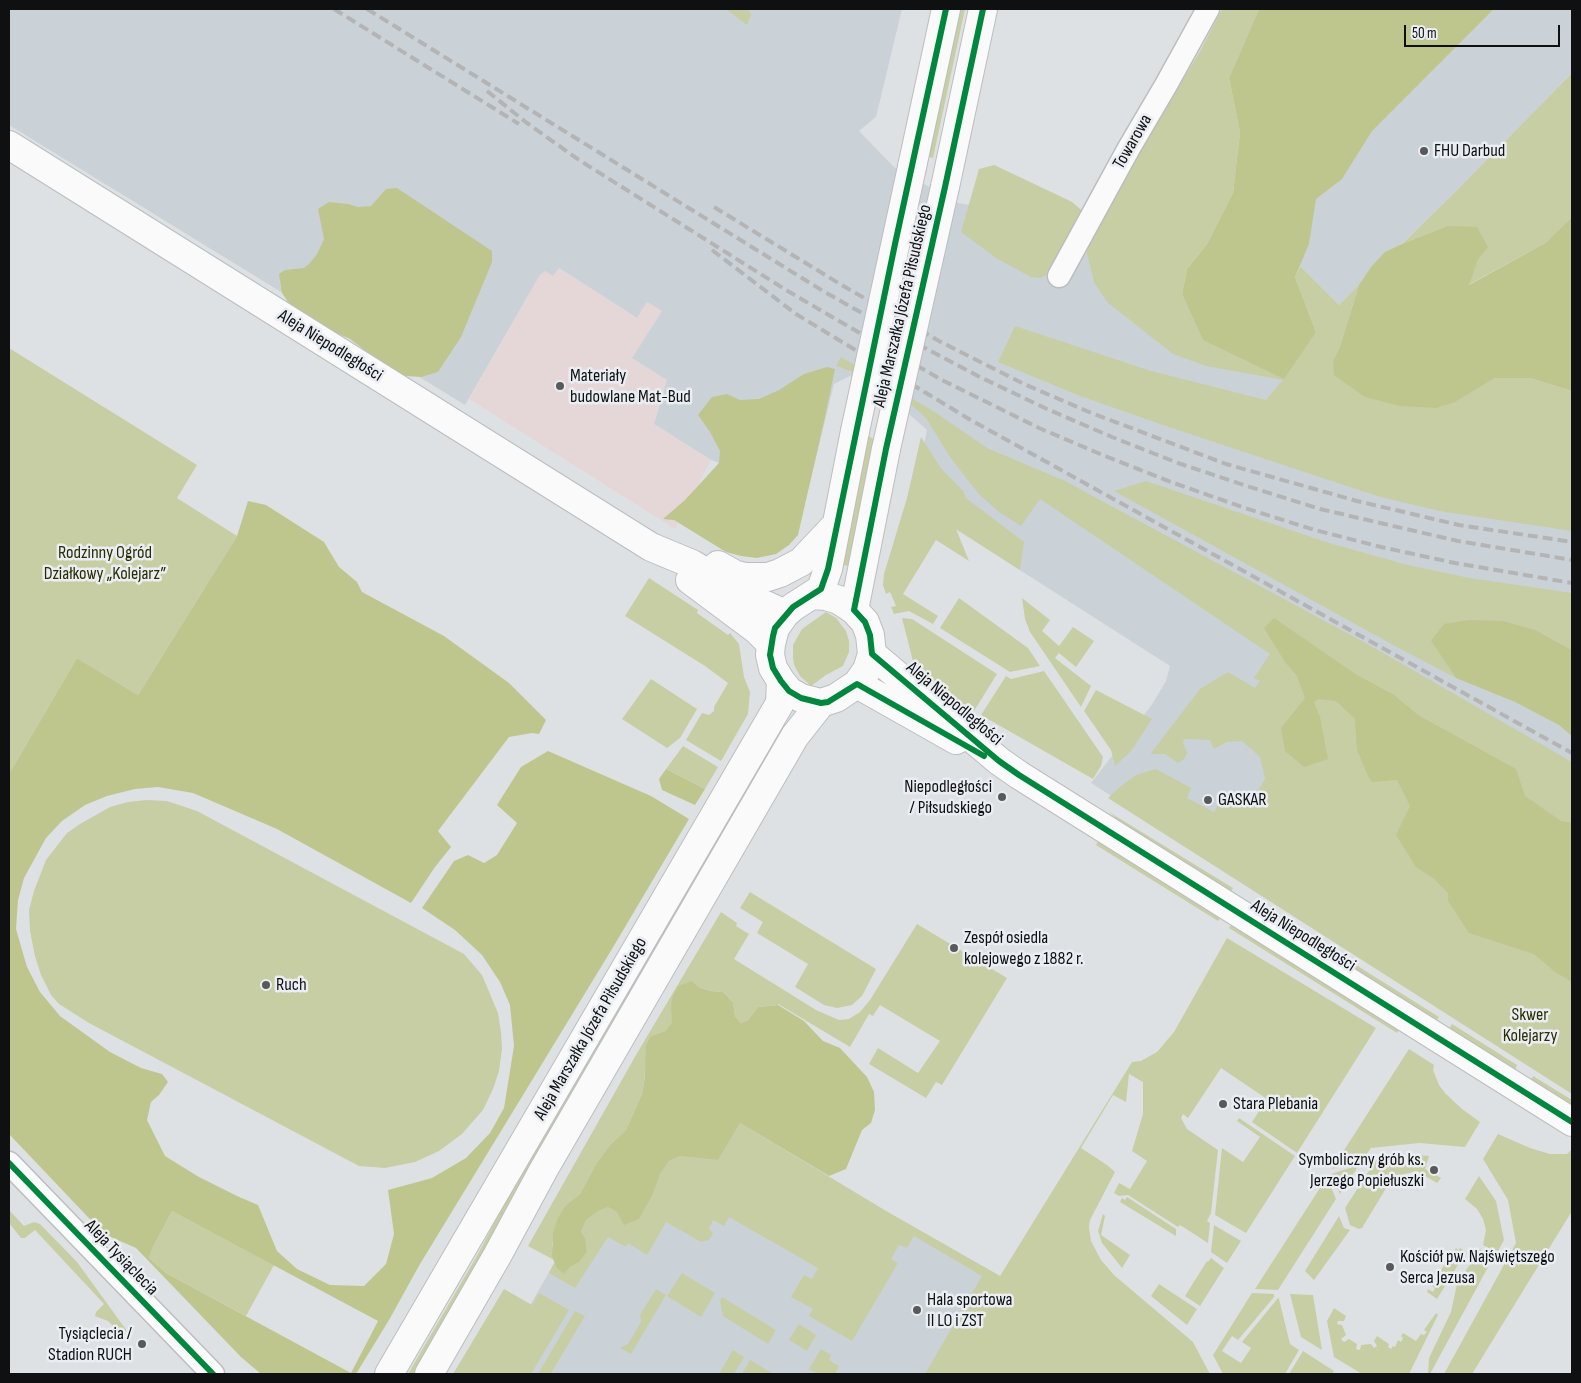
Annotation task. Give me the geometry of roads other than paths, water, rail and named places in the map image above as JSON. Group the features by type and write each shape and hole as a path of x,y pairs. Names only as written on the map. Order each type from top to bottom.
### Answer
{"street":[{"name":"Aleja Marszałka Józefa Piłsudskiego","path":"813,595 821,588 828,569 855,431 946,9"},
{"name":"Aleja Marszałka Józefa Piłsudskiego","path":"854,610 886,449 983,9"},
{"name":"Towarowa","path":"1059,276 1208,9"},
{"name":"Aleja Niepodległości","path":"9,145 651,546 692,564 750,598 785,614"},
{"path":"692,564 718,565 736,575 745,577 768,577 788,570 801,562 837,524"},
{"name":"Aleja Niepodległości","path":"651,546 699,589 757,630 771,644"},
{"path":"813,595 839,600 854,610 865,622 870,635 872,654 867,670 857,684 836,698 821,703 802,698 790,691 773,668 770,655 775,628 785,614 813,595"},
{"name":"Aleja Niepodległości","path":"872,654 999,761 1019,775 1572,1122"},
{"name":"Aleja Marszałka Józefa Piłsudskiego","path":"389,1374 780,703 781,681"},
{"name":"Aleja Niepodległości","path":"857,684 1019,775"},
{"name":"Aleja Marszałka Józefa Piłsudskiego","path":"430,1374 544,1169 794,736 821,703"},
{"name":"Aleja Tysiąclecia","path":"9,1162 213,1374"}],"railway":[{"path":"334,9 519,124"},
{"path":"367,9 823,291 980,377 1047,409 1178,463 1320,509 1458,541 1572,560"},
{"path":"487,91 527,123 579,160 786,290 942,380 1039,428 1171,482 1315,530 1455,563 1572,583"},
{"path":"714,207 840,284 939,341 1024,384 1089,412 1226,464 1357,501 1459,525 1572,542"},
{"path":"712,250 796,314 969,419 1572,753"}],"place":[{"name":"FHU Darbud","path":"1424,151"},
{"name":"Materiały budowlane Mat-Bud","path":"560,386"},
{"name":"Niepodległości / Piłsudskiego","path":"1002,797"},
{"name":"GASKAR","path":"1208,800"},
{"name":"Zespół osiedla kolejowego z 1882 r.","path":"954,948"},
{"name":"Ruch","path":"266,985"},
{"name":"Stara Plebania","path":"1223,1104"},
{"name":"Symboliczny grób ks. Jerzego Popiełuszki","path":"1434,1170"},
{"name":"Kościół pw. Najświętszego Serca Jezusa","path":"1390,1267"},
{"name":"Hala sportowa II LO i ZST","path":"917,1310"},
{"name":"Tysiąclecia / Stadion RUCH","path":"142,1344"}],"park label":[{"name":"Rodzinny Ogród Działkowy „Kolejarz”","path":"105,563"},
{"name":"Skwer Kolejarzy","path":"1530,1025"}]}
